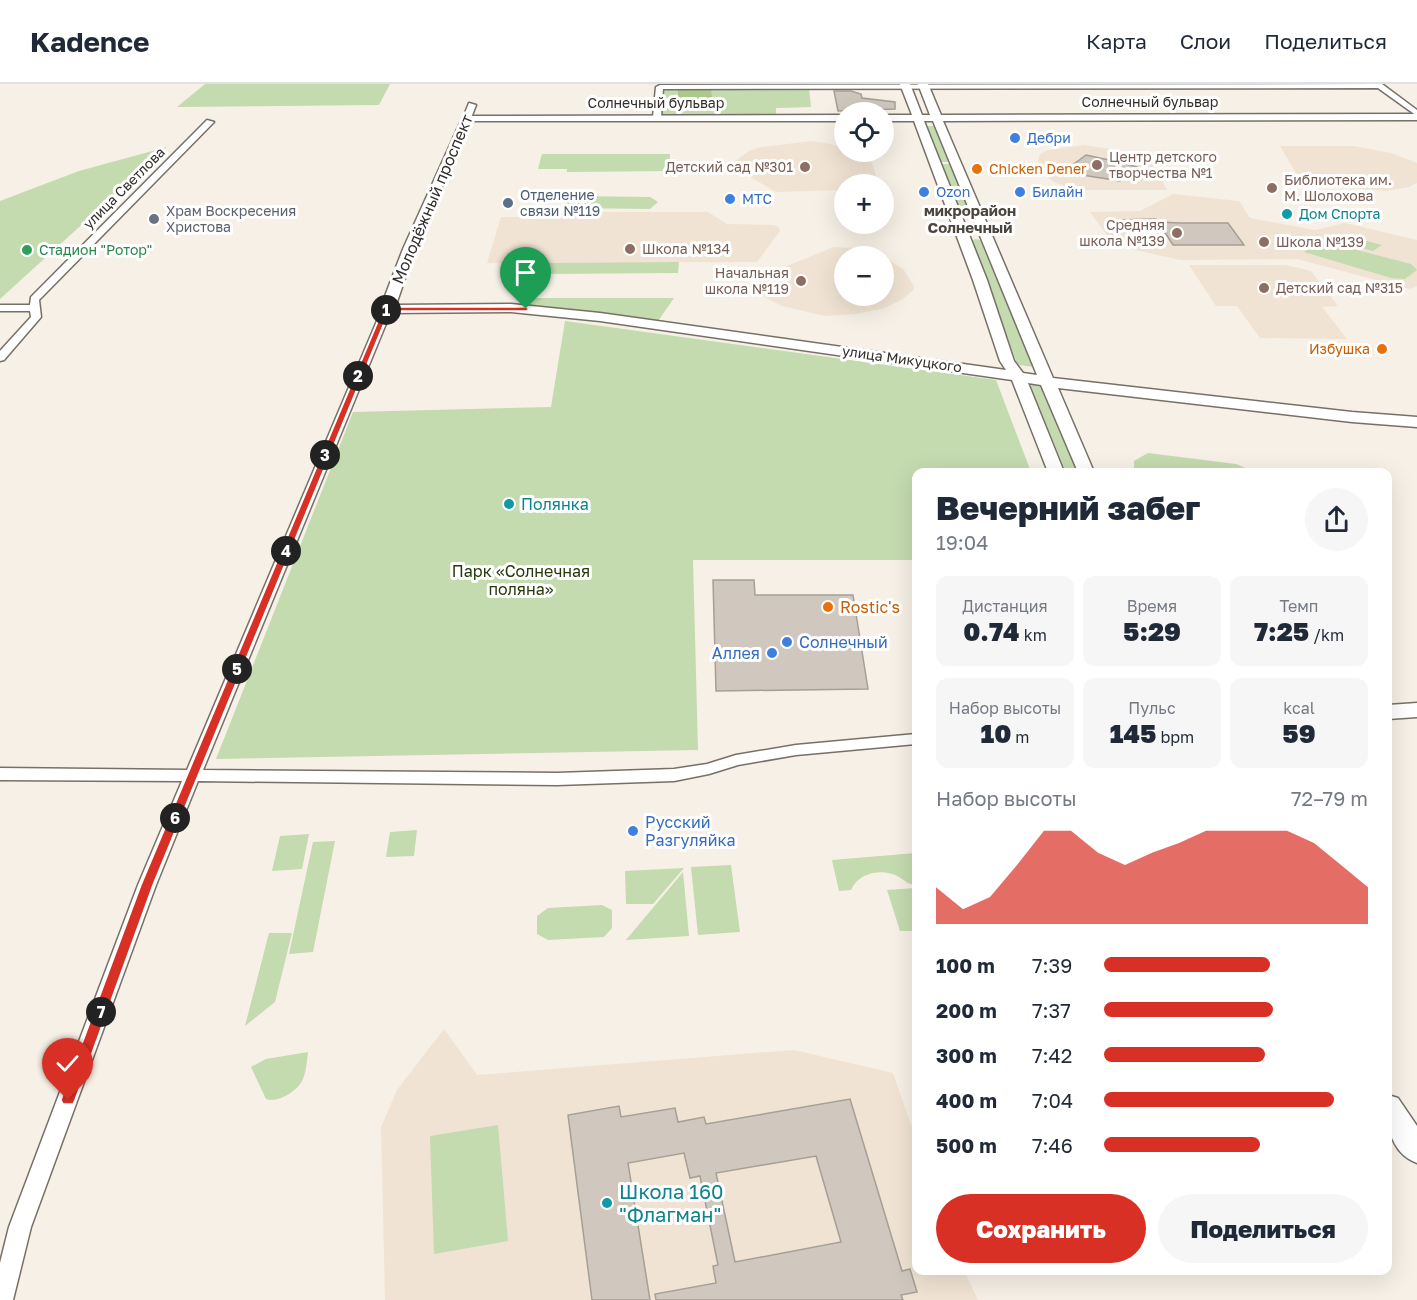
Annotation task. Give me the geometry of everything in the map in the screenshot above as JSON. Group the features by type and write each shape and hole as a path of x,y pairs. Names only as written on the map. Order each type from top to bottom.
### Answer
{"main road":[{"path":"906,85 1007,361 1018,376 1054,468"},
{"path":"924,85 985,236 1084,468"},
{"name":"Солнечный бульвар","path":"894,118 1417,116"},
{"name":"Солнечный бульвар","path":"467,118 834,118"},
{"name":"Молодёжный проспект","path":"387,309 410,249 467,118"},
{"path":"963,236 985,236"},
{"name":"улица Микуцкого","path":"387,309 511,308 589,316 1146,396 1417,422"},
{"path":"1392,712 1417,710"},
{"path":"1392,1113 1417,1150"}],"street":[{"path":"657,117 660,87 906,85 1378,85 1417,116"},
{"name":"Молодёжный проспект","path":"467,118 472,105"},
{"name":"улица Светлова","path":"0,358 36,317 33,299 210,122"},
{"path":"0,308 34,308"},
{"name":"Молодёжный проспект","path":"2,1300 20,1227 147,885 387,309"},
{"path":"0,774 557,779 674,775 709,769 736,760 796,750 912,740"}],"shaded area":[{"name":"Детский сад №301","path":"812,141 831,144 834,145 834,162 870,162 875,174 834,174 834,190 776,192 740,171 735,161 749,151 761,147"},
{"name":"Центр детского творчества №1","path":"1084,145 1130,152 1151,159 1167,190 1073,190 1054,182 1044,173 1038,162 1040,154 1048,150"},
{"path":"1280,146 1354,146 1391,153 1417,163 1417,183 1409,187 1386,191 1339,187 1322,183 1296,173"},
{"name":"Школа №139","path":"1173,194 1239,201 1250,218 1315,230 1345,223 1417,240 1417,286 1410,289 1297,259 1180,260 1114,245 1090,212 1140,211"},
{"name":"Школа №134","path":"557,212 708,212 727,224 772,225 778,226 780,231 757,262 487,263 501,217 557,217"},
{"name":"Начальная школа №119","path":"834,247 834,306 889,306 857,314 825,316 782,306 755,290 755,285 767,274"},
{"name":"Начальная школа №119","path":"894,263 903,269 913,284 914,289 894,304"},
{"name":"Детский сад №315","path":"1189,265 1286,265 1311,271 1338,306 1322,307 1347,339 1260,338 1237,306 1216,306"},
{"path":"444,1029 477,1075 794,1050 893,1073 912,1128 912,1275 966,1275 978,1300 385,1300 381,1127 397,1090"}],"green space":[{"path":"205,84 390,84 379,105 177,107"},
{"path":"809,88 811,107 776,108 776,117 669,116 662,114 663,91 669,89"},
{"path":"678,89 711,89 712,99 688,100 678,97"},
{"path":"924,126 937,126 951,162 939,162"},
{"name":"Стадион \"Ротор\"","path":"167,147 0,299 0,201 79,171"},
{"path":"542,154 670,154 669,171 567,172 567,169 538,169"},
{"path":"939,164 951,164 971,215 961,215"},
{"path":"572,196 650,197 658,202 650,209 570,208 564,205 564,202"},
{"path":"1344,235 1382,245 1373,251 1335,241"},
{"path":"975,239 980,240 1033,367 1017,363 971,242"},
{"path":"1317,242 1330,243 1411,264 1417,270 1405,279 1391,278 1304,252"},
{"path":"679,262 678,273 536,274 538,263"},
{"path":"529,298 674,298 658,321 527,306"},
{"name":"Парк «Солнечная поляна»","path":"565,321 996,380 1029,468 912,468 912,560 693,560 698,750 216,759 353,412 551,407"},
{"path":"1038,383 1043,387 1076,468 1064,468 1030,386"},
{"path":"1148,453 1236,464 1246,468 1134,468 1134,461"},
{"path":"417,830 414,856 386,857 390,832"},
{"path":"309,834 302,869 272,871 280,836"},
{"path":"335,841 313,952 289,954 313,842"},
{"path":"912,853 912,884 893,874 879,872 860,879 851,890 839,891 832,860"},
{"path":"731,865 740,932 698,935 691,867"},
{"path":"684,868 653,904 626,904 625,871"},
{"path":"683,872 689,936 626,940"},
{"path":"912,888 912,931 900,931 887,890"},
{"path":"602,905 612,910 612,928 604,937 548,940 537,934 537,916 548,908"},
{"path":"269,933 292,933 275,1002 245,1026"},
{"path":"308,1052 304,1075 299,1085 291,1093 281,1098 266,1099 251,1067 266,1059"},
{"path":"498,1125 508,1241 434,1254 430,1136"}],"building":[{"path":"834,91 851,91 861,94 862,98 895,102 895,109 894,102 836,102"},
{"name":"Центр детского творчества №1","path":"1086,155 1137,167 1120,181 1063,172"},
{"name":"Средняя школа №139","path":"1156,219 1158,222 1228,223 1244,245 1173,245 1164,231 1125,231 1118,220"},
{"name":"Солнечный","path":"713,580 754,580 755,595 853,595 868,689 716,691"},
{"name":"Школа 160 \"Флагман\"","path":"850,1099 902,1271 910,1269 917,1292 901,1295 903,1300 656,1300 655,1294 716,1283 713,1266 718,1265 700,1176 690,1178 684,1153 628,1163 650,1300 592,1300 568,1115 619,1106 621,1117 675,1108 678,1122 704,1117 706,1124","holes":["816,1156 841,1242 735,1262 716,1173"]}],"place":[{"name":"Дебри","path":"1015,138"},
{"name":"Центр детского творчества №1","path":"1097,165"},
{"name":"Детский сад №301","path":"805,167"},
{"name":"Chicken Dener","path":"977,169"},
{"name":"Библиотека им. М. Шолохова","path":"1272,188"},
{"name":"Ozon","path":"924,192"},
{"name":"Билайн","path":"1020,192"},
{"name":"МТС","path":"730,199"},
{"name":"Отделение связи №119","path":"508,203"},
{"name":"Дом Спорта","path":"1287,214"},
{"name":"Храм Воскресения Христова","path":"154,219"},
{"name":"Средняя школа №139","path":"1177,233"},
{"name":"Школа №139","path":"1264,242"},
{"name":"Школа №134","path":"630,249"},
{"name":"Стадион \"Ротор\"","path":"27,250"},
{"name":"Начальная школа №119","path":"801,281"},
{"name":"Детский сад №315","path":"1264,288"},
{"name":"Избушка","path":"1382,349"},
{"name":"Полянка","path":"509,504"},
{"name":"Rostic's","path":"828,607"},
{"name":"Солнечный","path":"787,642"},
{"name":"Аллея","path":"772,653"},
{"name":"Русский Разгуляйка","path":"633,831"},
{"name":"Школа 160 \"Флагман\"","path":"607,1203"}],"district":[{"name":"микрорайон Солнечный","path":"970,220"}],"route":[{"path":"68,1100 147,885 387,309 526,309"}]}
